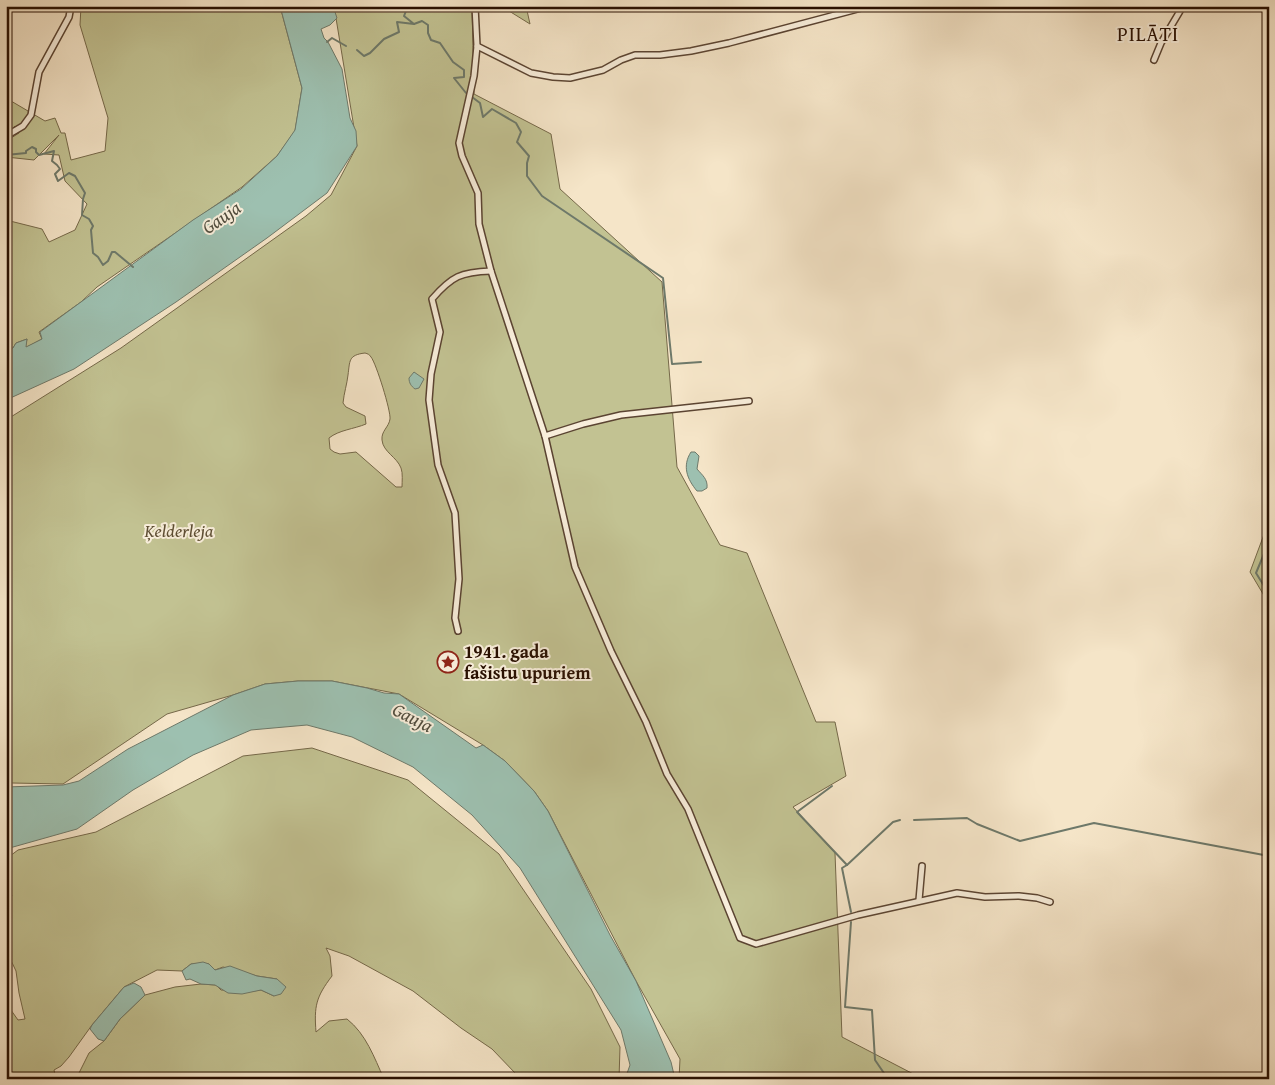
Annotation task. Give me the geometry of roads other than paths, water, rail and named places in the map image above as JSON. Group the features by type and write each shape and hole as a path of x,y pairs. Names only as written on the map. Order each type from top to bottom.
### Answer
{"street":[{"path":"6,136 23,126 31,115 36,80 69,17 71,6"},
{"path":"475,6 477,46 474,76 459,143 462,156 478,193 479,224 491,271 545,436 575,567 611,651 646,722 667,774 694,824 740,938 756,944 858,915 956,893 985,897 1019,896 1050,902"},
{"path":"477,46 531,73 553,78 570,78 603,70 621,60 636,55 683,52 729,44 869,6"},
{"path":"1154,60 1161,43 1183,6"},
{"path":"458,631 455,618 459,579 454,513 438,465 429,400 431,374 440,332 432,299 447,282 468,272 491,271"},
{"path":"545,436 621,415 749,401"},
{"path":"920,900 922,866"}],"water":[{"name":"Gauja","path":"280,6 333,6 337,18 330,25 321,29 324,38 342,69 350,118 356,131 357,146 327,193 176,302 74,369 6,400 6,351 13,348 16,343 27,339 26,347 42,339 40,332 193,220 241,189 277,156 295,130 302,88"},
{"path":"414,372 424,379 419,388 415,389 409,380"},
{"path":"691,452 695,452 699,456 697,469 707,482 707,488 702,491 697,491 688,477 686,467"},
{"name":"Gauja","path":"298,681 332,681 384,693 399,694 476,748 483,745 505,761 534,791 548,811 610,935 636,981 671,1062 675,1079 625,1079 630,1065 621,1030 520,868 472,815 413,767 352,737 307,725 251,730 193,755 133,790 77,829 6,849 6,787 63,785 79,781 128,749 233,695 265,684"},
{"path":"203,962 209,964 215,970 230,966 257,976 277,979 286,987 281,994 274,996 261,990 242,994 228,993 215,985 201,984 190,979 186,980 182,971 191,964"},
{"path":"134,983 141,987 145,995 120,1019 104,1041 98,1039 90,1029 92,1025 124,987"}],"waterway":[{"path":"357,50 364,56 370,53 384,39 399,32 397,22 414,24 404,16 408,6"},
{"path":"414,24 422,21 428,25 428,33 431,40 440,43 453,62 464,70 464,77 454,78 466,93"},
{"path":"327,42 332,38 346,46"},
{"path":"472,97 480,103 483,117 492,109 516,123 521,132 517,142 529,156 527,176 542,196 663,278 672,364 701,362"},
{"path":"6,155 26,153 32,147 36,149 39,155 54,151 52,161 60,169 55,174 58,181 69,173 75,176 85,193 82,215 89,219 93,226 91,230 93,253 103,265 108,261 112,252 115,252 133,267"},
{"path":"1269,542 1256,573 1269,594"},
{"path":"832,786 797,812 847,865 893,822 900,820"},
{"path":"914,820 967,818 977,824 1020,841 1094,823 1269,856"},
{"path":"847,865 842,868 851,912"},
{"path":"851,922 845,1007 872,1010 875,1060 888,1079"}],"place":[{"name":"1941. gada fašistu upuriem","path":"448,662"}],"district":[{"name":"PILĀTI","path":"1148,34"}],"park label":[{"name":"Ķelderleja","path":"179,531"}]}
